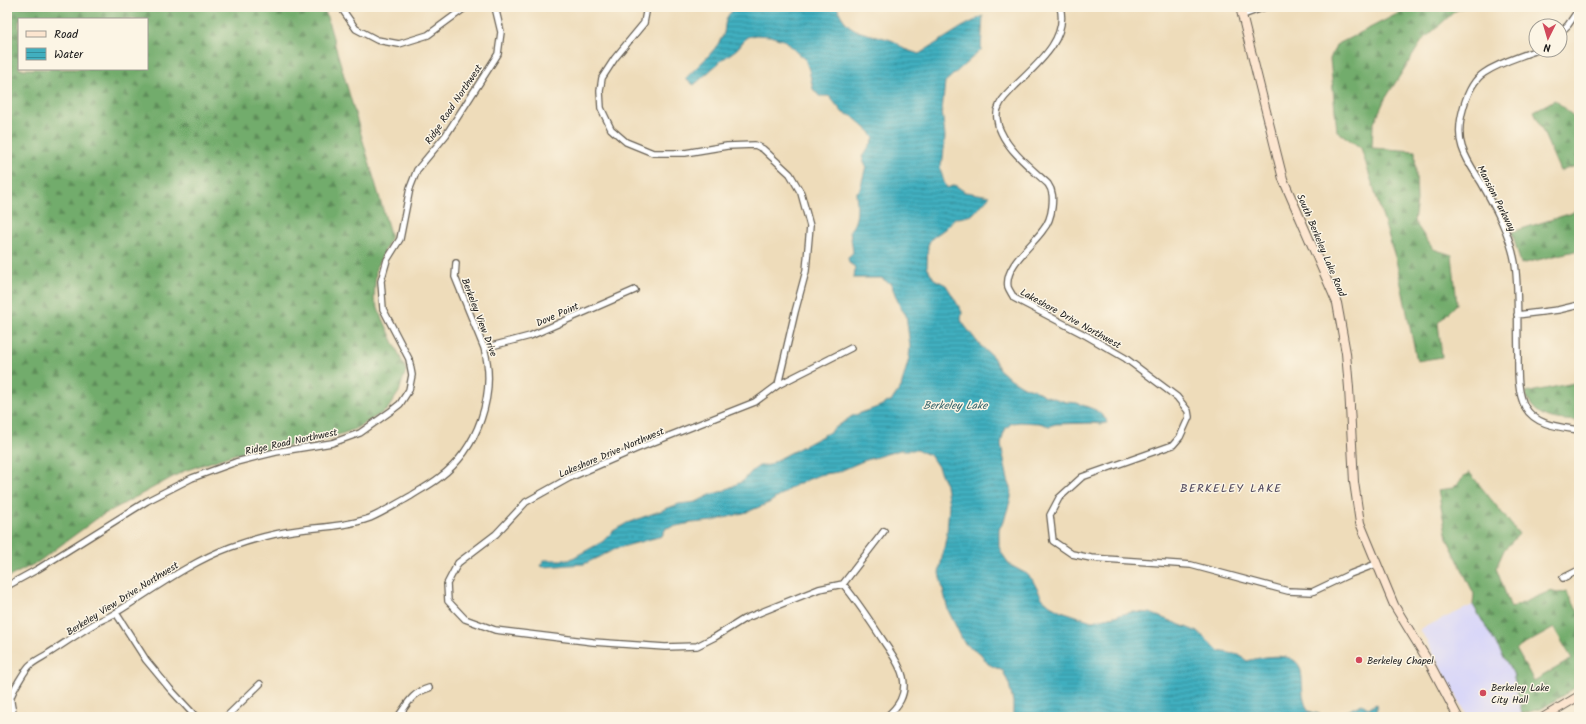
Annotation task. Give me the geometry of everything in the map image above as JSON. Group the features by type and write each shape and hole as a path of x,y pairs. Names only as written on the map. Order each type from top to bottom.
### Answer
{"street":[{"path":"343,7 344,12 356,28 377,40 399,44 428,35 466,7"},
{"name":"Ridge Road Northwest","path":"7,586 38,569 147,501 192,478 236,462 276,452 332,443 360,433 400,404 409,390 412,375 409,358 383,309 381,281 387,260 400,240 410,188 417,170 446,135 498,54 501,32 495,7"},
{"path":"648,7 644,23 615,58 602,78 600,91 601,108 611,129 626,142 653,153 685,153 727,146 755,146 763,149 785,169 802,192 810,226 806,270 778,385"},
{"name":"Lakeshore Drive Northwest","path":"1060,7 1063,16 1059,35 1050,49 1004,97 998,106 997,122 1001,133 1010,147 1048,184 1052,190 1053,199 1051,217 1044,230 1012,268 1008,280 1008,288 1014,298 1087,336 1125,358 1177,397 1188,411 1189,417 1180,437 1173,445 1082,477 1071,487 1059,498 1050,515 1053,541 1072,554 1091,558 1191,565 1288,591 1312,592 1350,574 1376,564"},
{"path":"1242,11 1265,7"},
{"path":"1568,25 1579,9"},
{"name":"South Berkeley Lake Road","path":"1242,11 1283,179 1337,303 1346,353 1354,482 1360,524 1394,605 1430,664 1458,717"},
{"name":"Mansion Parkway","path":"1528,54 1494,67 1480,77 1472,87 1466,100 1462,114 1460,134 1466,157 1498,214 1512,252 1517,289 1519,391 1532,416 1542,422 1579,430"},
{"name":"Berkeley View Drive","path":"280,533 343,524 370,518 397,504 439,478 454,464 466,449 476,432 484,410 488,395 488,376 487,360 484,348 455,277 456,263"},
{"name":"Dove Point","path":"484,348 530,336 636,290"},
{"path":"1517,315 1558,310 1579,305"},
{"name":"Lakeshore Drive Northwest","path":"843,584 819,589 744,619 697,646 658,646 593,642 496,630 465,619 448,601 447,584 458,563 496,534 526,502 569,478 634,450 755,402 778,385 851,348"},
{"path":"884,531 843,584 856,599 896,660 903,677 903,691 899,704 886,717"},
{"name":"Berkeley View Drive Northwest","path":"14,717 9,700 18,682 30,666 95,624 116,613 144,593 200,561 230,547 262,536 280,533"},
{"path":"1563,578 1579,570"},
{"path":"116,613 146,660 196,717"},
{"path":"226,717 260,684"},
{"path":"398,717 413,696 420,691 429,688"},
{"path":"1544,717 1579,696"}],"shaded area":[{"path":"1473,605 1513,673 1522,714 1505,717 1468,717 1420,629"}],"green space":[{"path":"7,7 324,7 391,237 376,269 374,299 406,370 399,392 387,410 355,429 330,438 235,454 184,471 99,517 38,562 7,578"},
{"path":"1411,7 1464,7 1455,11 1422,41 1385,99 1373,125 1372,148 1415,151 1417,201 1414,221 1433,249 1452,255 1457,304 1438,323 1442,357 1417,361 1396,260 1361,148 1337,131 1330,59 1336,45"},
{"path":"1555,100 1579,121 1579,165 1560,171 1534,111"},
{"path":"1579,207 1579,250 1521,264 1512,232 1572,213"},
{"path":"1579,382 1579,421 1561,420 1540,413 1529,402 1525,393"},
{"path":"1469,472 1519,534 1504,550 1496,568 1511,608 1550,591 1557,593 1566,592 1579,612 1579,685 1543,708 1522,714 1513,673 1473,605 1474,594 1447,538 1438,490 1453,488","holes":["1554,628 1572,659 1534,681 1516,649"]}],"water":[{"name":"Berkeley Lake","path":"732,7 837,7 841,16 853,28 866,34 891,40 904,49 919,54 962,27 983,16 981,50 945,82 942,111 945,136 943,159 940,168 947,188 955,185 965,192 990,196 972,215 954,219 946,228 931,239 928,245 927,267 934,279 946,285 962,312 961,320 965,326 979,344 993,357 999,369 1008,377 1024,387 1033,389 1044,395 1066,402 1077,403 1096,410 1106,419 1107,423 1056,424 1049,426 1039,423 1020,422 1012,423 1006,428 1001,444 1011,488 1011,498 1004,521 999,529 999,547 1003,555 1010,565 1027,574 1032,579 1042,598 1050,605 1061,611 1092,621 1132,612 1150,613 1198,632 1219,651 1239,655 1247,661 1278,656 1286,657 1298,664 1301,671 1303,695 1308,711 1326,716 1342,713 1362,704 1368,708 1376,704 1377,709 1374,713 1376,717 1013,717 1013,702 1009,684 1003,671 988,664 980,653 964,643 948,610 939,573 947,533 949,505 946,485 938,467 930,455 917,450 900,450 863,461 838,472 819,475 795,485 769,503 747,512 713,521 691,523 666,528 662,536 618,548 584,564 540,566 544,560 569,560 602,542 613,531 627,523 679,504 696,502 710,495 723,491 743,481 759,466 770,465 828,433 852,416 878,407 892,400 901,387 909,358 910,346 906,315 900,307 891,284 881,278 854,278 855,267 849,263 848,258 853,252 850,230 856,218 856,193 860,189 866,166 862,157 874,139 870,132 852,116 843,113 829,96 819,96 813,89 805,59 786,41 770,36 756,35 747,37 737,49 694,85 685,79 718,44 723,35 727,18 732,11"}],"waterway":[{"path":"7,17 12,7"}],"place":[{"name":"Berkeley Chapel","path":"1359,660"},
{"name":"Berkeley Lake City Hall","path":"1483,693"}],"district":[{"name":"BERKELEY LAKE","path":"1231,488"}]}
